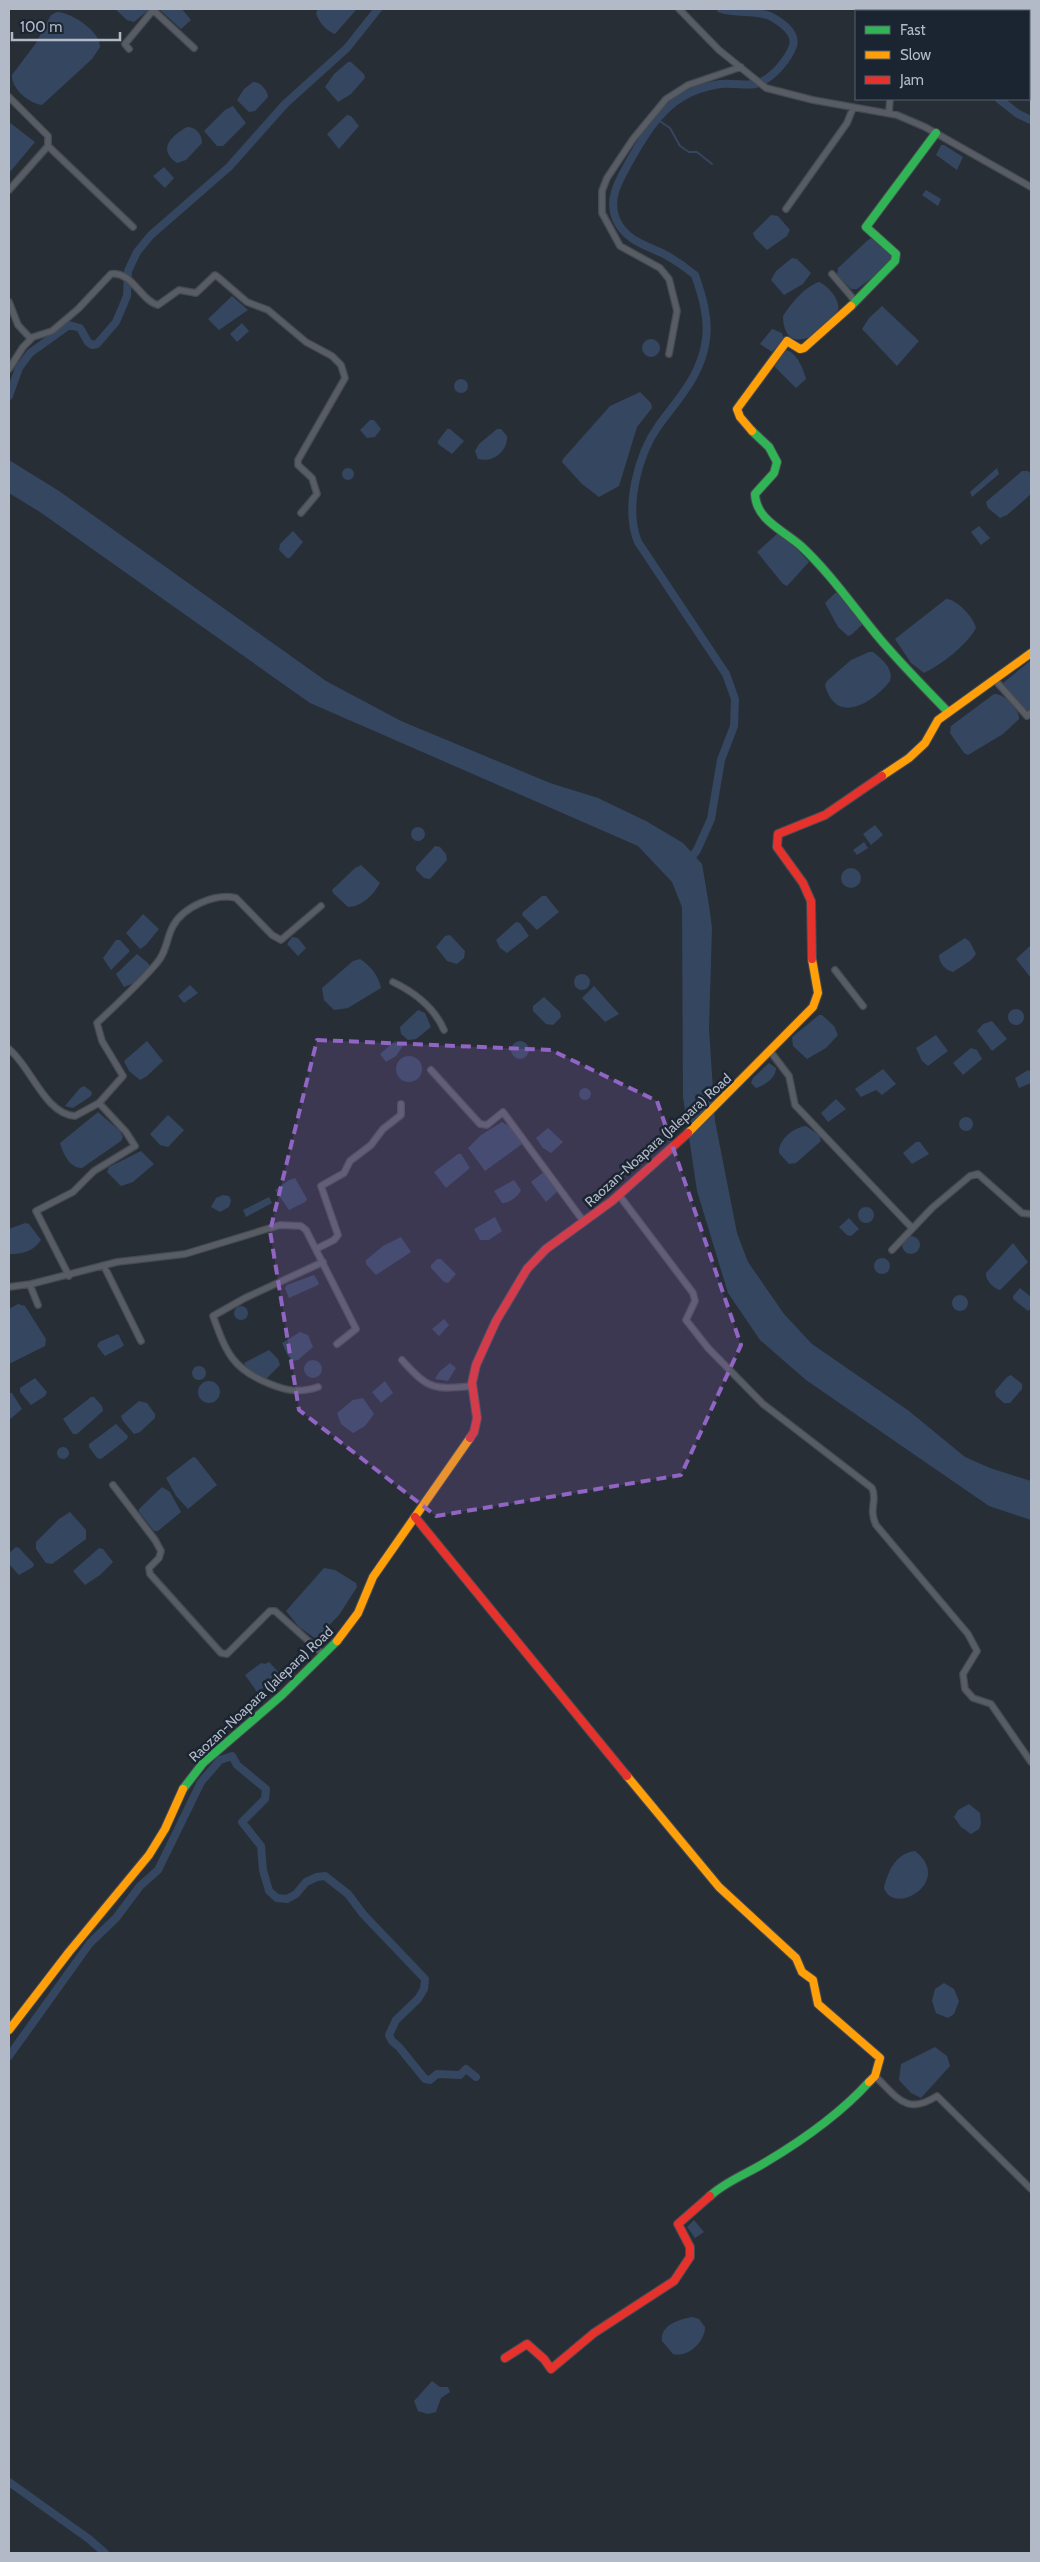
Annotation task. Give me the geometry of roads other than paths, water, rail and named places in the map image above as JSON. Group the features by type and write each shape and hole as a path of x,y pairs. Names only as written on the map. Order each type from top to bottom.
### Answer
{"street":[{"path":"129,49 124,44 154,9 194,48"},
{"path":"679,9 719,50 766,88 852,108 888,112 910,119 1031,188"},
{"path":"669,354 677,311 669,279 660,268 620,246 602,213 602,191 607,178 633,139 666,99 688,85 741,67"},
{"path":"9,97 48,136 48,146 9,190"},
{"path":"888,112 890,100"},
{"path":"786,209 847,123 852,108"},
{"path":"936,133 866,227 896,254 895,261 856,302 804,348 800,349 788,341 740,404 738,414 778,459 777,468 755,494 755,502 768,523 790,537 812,557 894,655 948,712"},
{"path":"48,146 133,227"},
{"path":"9,368 31,339 52,330 78,309 111,274 123,277 134,284 158,305 179,290 196,293 215,275 247,302 276,315 306,342 332,356 341,365 345,378 298,460 298,465 312,478 317,494 301,513"},
{"path":"832,274 856,302"},
{"path":"9,302 18,325 31,339"},
{"name":"Raozan-Noapara (Jalepara) Road","path":"9,2030 69,1952 149,1855 166,1829 184,1787 203,1763 236,1736 324,1655 353,1621 373,1576 474,1432 478,1412 472,1386 473,1375 486,1344 528,1268 560,1237 584,1222 619,1195 728,1095 808,1013 816,1002 818,993 811,952 811,900 803,883 778,847 776,837 781,832 807,824 826,815 908,758 925,743 936,723 948,712 1031,653"},
{"path":"995,680 1027,716 1031,713"},
{"path":"9,1049 34,1078 50,1102 62,1112 75,1116 99,1103 123,1076 102,1041 97,1024 164,955 172,928 182,916 212,898 236,898 272,935 281,940 321,906"},
{"path":"835,970 863,1006"},
{"path":"393,982 420,998 432,1010 444,1030"},
{"path":"770,1051 788,1076 795,1105 912,1228"},
{"path":"431,1070 480,1124 487,1125 503,1112 584,1222"},
{"path":"69,1276 36,1211 73,1192 94,1171 135,1146 126,1132 99,1103"},
{"path":"316,1249 334,1240 338,1234 321,1186 344,1173 350,1161 371,1145 382,1129 401,1116 401,1104"},
{"path":"892,1250 912,1228 970,1176 978,1174 1022,1213 1031,1214"},
{"path":"619,1195 693,1293 695,1301 686,1320 703,1342 763,1404 872,1488 874,1497 872,1514 876,1525 968,1634 977,1651 963,1674 965,1689 973,1698 991,1704 1031,1762"},
{"path":"9,1287 69,1276 133,1259 185,1254 280,1225 301,1226 306,1230 356,1328 337,1344"},
{"path":"318,1387 303,1392 284,1390 245,1373 234,1361 223,1343 213,1316 245,1298 323,1262"},
{"path":"104,1266 141,1341"},
{"path":"30,1284 38,1305"},
{"path":"402,1360 429,1386 444,1388 472,1386"},
{"path":"113,1485 155,1540 161,1551 158,1558 149,1568 150,1574 221,1653 227,1654 270,1611 275,1611 324,1655"},
{"path":"415,1517 719,1886 796,1958 802,1972 813,1980 818,2004 880,2058 880,2066 875,2076 847,2106 766,2162 721,2186 678,2224 690,2247 690,2257 674,2282 594,2333 551,2369 544,2358 527,2344 505,2358"},
{"path":"875,2076 898,2099 913,2106 924,2104 937,2096 1031,2189"}],"water":[{"path":"115,9 150,9 134,22 127,20"},
{"path":"159,9 182,9 191,20 181,29"},
{"path":"318,9 356,10 335,34 329,31 321,22 316,13"},
{"path":"57,12 70,15 91,29 99,41 100,47 92,59 42,105 32,102 22,95 15,85 12,75 36,43 51,15"},
{"path":"348,62 351,62 364,74 365,78 351,94 338,102 325,87 334,74"},
{"path":"253,82 263,87 268,97 255,111 249,112 237,100 244,89"},
{"path":"233,106 246,123 223,146 217,146 204,131 225,110"},
{"path":"347,115 351,116 359,126 339,149 327,134"},
{"path":"9,122 35,142 9,173"},
{"path":"187,127 193,128 198,132 202,143 186,160 177,163 168,153 168,143 176,134"},
{"path":"941,145 963,157 957,170 936,155"},
{"path":"164,167 174,178 165,188 153,176"},
{"path":"926,190 941,199 938,206 922,195"},
{"path":"771,215 778,216 790,230 787,236 767,250 755,238 753,233"},
{"path":"874,237 893,258 883,270 857,289 851,289 837,275 838,268 868,240"},
{"path":"792,258 797,259 811,273 803,284 784,295 771,280 776,271"},
{"path":"819,282 833,293 838,310 827,325 818,332 799,340 791,337 785,330 783,316 803,292"},
{"path":"232,296 248,310 219,330 208,319"},
{"path":"882,306 919,341 897,366 862,329 869,318"},
{"path":"242,323 249,331 237,342 230,334"},
{"path":"772,329 782,333 784,339 772,352 760,344"},
{"path":"651,339 657,342 660,348 657,354 651,357 645,354 642,348 645,342"},
{"path":"785,350 796,357 806,379 796,388 773,365"},
{"path":"461,379 466,381 468,386 466,391 461,393 456,391 454,386 456,381"},
{"path":"640,392 651,403 652,408 637,427 619,486 599,497 582,484 562,462 563,459 610,406"},
{"path":"370,420 374,420 381,429 375,437 367,438 360,430"},
{"path":"447,429 450,429 464,441 452,454 438,444 438,441"},
{"path":"497,429 501,429 507,436 505,447 494,458 478,459 475,451 479,444"},
{"path":"9,460 59,491 326,681 401,721 550,783 598,798 646,821 683,843 702,864 709,905 712,928 709,1028 715,1121 737,1233 748,1262 784,1314 812,1344 909,1411 965,1457 990,1468 1031,1481 1031,1520 989,1506 806,1380 760,1340 728,1293 697,1191 683,1097 682,907 672,882 638,846 310,703 40,512 9,493"},
{"path":"348,468 354,474 348,480 342,474"},
{"path":"997,468 999,474 972,497 970,492"},
{"path":"1022,471 1028,471 1031,474 1031,494 1007,515 1000,518 988,508 986,502"},
{"path":"979,526 990,538 981,545 971,532"},
{"path":"293,531 303,542 290,558 287,558 279,550 280,544"},
{"path":"777,534 785,536 809,562 787,586 783,584 757,552"},
{"path":"835,593 839,593 864,623 851,635 848,636 838,627 825,603"},
{"path":"946,599 955,602 964,610 972,619 976,628 953,654 924,673 911,663 895,639"},
{"path":"873,652 889,668 890,681 865,703 846,708 837,705 830,698 825,685 827,681 851,660"},
{"path":"1031,660 1030,711 1024,708 1003,683"},
{"path":"994,694 1002,696 1011,703 1019,715 1019,719 1003,734 968,755 964,753 950,733 951,726"},
{"path":"875,825 883,835 871,845 863,834"},
{"path":"418,827 423,829 425,834 423,839 418,841 413,839 411,834 413,829"},
{"path":"864,842 868,848 857,855 853,850"},
{"path":"435,846 440,847 446,854 447,860 430,879 424,878 416,870 416,867"},
{"path":"361,865 380,883 363,902 348,907 332,890 355,868"},
{"path":"851,868 858,871 861,878 858,885 851,888 844,885 841,878 844,871"},
{"path":"542,896 546,896 559,912 537,930 522,915"},
{"path":"143,914 159,929 146,945 140,949 126,933"},
{"path":"516,922 520,923 529,936 507,953 500,948 496,940"},
{"path":"450,935 465,951 464,958 457,964 447,961 436,947 445,936"},
{"path":"292,937 298,938 306,948 298,956 287,944"},
{"path":"965,938 970,942 976,954 971,960 953,972 950,971 941,963 939,955"},
{"path":"116,940 120,940 130,951 111,970 103,958"},
{"path":"1031,945 1031,978 1016,959"},
{"path":"137,954 149,964 149,967 134,983 124,987 116,974"},
{"path":"360,959 374,971 381,988 348,1008 334,1010 324,1000 322,988 353,961"},
{"path":"582,974 588,976 590,982 588,988 582,990 576,988 574,982 576,976"},
{"path":"190,985 198,993 184,1003 178,996"},
{"path":"594,986 619,1014 605,1022 582,998"},
{"path":"544,997 560,1012 561,1017 553,1025 546,1024 533,1011 533,1006"},
{"path":"1016,1009 1024,1017 1016,1025 1008,1017"},
{"path":"418,1010 425,1013 431,1027 416,1039 408,1040 401,1034 400,1027"},
{"path":"819,1015 822,1015 834,1026 838,1035 826,1048 807,1059 793,1046 792,1037"},
{"path":"992,1021 1007,1039 992,1051 977,1031 983,1024"},
{"path":"936,1035 948,1051 928,1066 922,1061 916,1048"},
{"path":"147,1041 163,1061 140,1080 129,1071 124,1061"},
{"path":"395,1041 403,1046 396,1056 386,1062 380,1054"},
{"path":"516,1041 524,1041 529,1046 527,1057 516,1059 511,1054 511,1046"},
{"path":"971,1048 977,1050 982,1059 963,1075 953,1063"},
{"path":"409,1056 418,1060 422,1069 418,1078 409,1082 400,1078 396,1069 400,1060"},
{"path":"769,1063 776,1068 776,1072 766,1083 756,1088 751,1083 753,1078"},
{"path":"883,1069 896,1084 882,1095 876,1090 861,1097 855,1089"},
{"path":"1028,1070 1031,1072 1031,1083 1019,1088 1015,1078"},
{"path":"84,1086 92,1092 91,1096 73,1108 65,1106 80,1088"},
{"path":"583,1088 587,1088 591,1094 587,1100 583,1100 579,1096 579,1092"},
{"path":"836,1099 846,1109 828,1122 821,1113"},
{"path":"98,1112 120,1131 123,1137 121,1141 82,1168 74,1166 63,1152 60,1143"},
{"path":"168,1115 184,1130 168,1147 160,1145 150,1134"},
{"path":"963,1117 969,1117 973,1124 969,1131 963,1131 959,1127 959,1121"},
{"path":"502,1122 512,1128 522,1144 485,1171 468,1148 481,1135"},
{"path":"806,1126 819,1135 821,1141 796,1163 789,1164 779,1153 781,1143 792,1132"},
{"path":"548,1128 563,1142 551,1153 543,1148 536,1138"},
{"path":"916,1142 920,1142 929,1154 912,1164 903,1153"},
{"path":"141,1151 154,1164 133,1182 121,1186 107,1172 109,1167"},
{"path":"458,1154 461,1154 470,1168 446,1188 434,1172"},
{"path":"545,1171 559,1190 546,1202 531,1182"},
{"path":"295,1178 307,1199 305,1202 289,1210 275,1190"},
{"path":"514,1180 521,1190 513,1199 502,1203 494,1191"},
{"path":"223,1195 229,1196 231,1200 229,1207 220,1212 211,1207 216,1198"},
{"path":"269,1197 272,1203 246,1217 243,1210"},
{"path":"863,1207 869,1207 874,1212 872,1221 863,1223 858,1218 858,1212"},
{"path":"495,1217 502,1231 489,1240 480,1240 474,1229"},
{"path":"849,1218 859,1229 851,1236 847,1235 839,1227"},
{"path":"25,1223 29,1224 41,1240 27,1252 9,1254 9,1229"},
{"path":"911,1236 917,1239 920,1245 917,1251 911,1254 905,1251 902,1245 905,1239"},
{"path":"401,1237 411,1252 376,1275 366,1264 366,1260 383,1246"},
{"path":"1013,1243 1028,1262 1000,1290 990,1284 986,1273"},
{"path":"882,1258 890,1266 882,1274 874,1266"},
{"path":"437,1259 441,1259 456,1274 448,1283 444,1282 431,1268 431,1265"},
{"path":"314,1275 319,1283 318,1285 289,1298 285,1288 287,1285"},
{"path":"1020,1288 1031,1297 1031,1308 1028,1311 1013,1299 1013,1296"},
{"path":"957,1295 963,1295 968,1300 966,1309 957,1311 952,1306 952,1300"},
{"path":"18,1304 25,1306 46,1339 45,1346 9,1364 9,1309"},
{"path":"238,1306 244,1306 248,1313 244,1320 238,1320 234,1316 234,1310"},
{"path":"444,1319 449,1325 439,1336 432,1329"},
{"path":"300,1332 308,1335 313,1347 298,1360 293,1361 288,1356 282,1343"},
{"path":"118,1334 124,1345 105,1356 97,1346 99,1342"},
{"path":"269,1350 278,1359 280,1365 267,1378 253,1374 247,1369 244,1363"},
{"path":"309,1360 317,1360 322,1365 320,1376 309,1378 304,1373 304,1365"},
{"path":"450,1363 456,1368 448,1381 435,1379 439,1372"},
{"path":"196,1366 202,1366 206,1373 202,1380 196,1380 192,1376 192,1370"},
{"path":"1011,1375 1022,1384 1022,1389 1010,1403 1004,1403 996,1396 995,1391"},
{"path":"35,1378 47,1392 45,1396 31,1405 20,1392 20,1388"},
{"path":"209,1381 217,1384 220,1392 217,1400 209,1403 201,1400 198,1392 201,1384"},
{"path":"385,1381 393,1393 381,1403 372,1392"},
{"path":"9,1393 12,1393 22,1409 9,1420"},
{"path":"91,1397 94,1397 102,1406 103,1411 77,1434 73,1434 63,1419"},
{"path":"363,1398 374,1414 365,1426 353,1433 341,1424 337,1413 353,1400"},
{"path":"139,1401 147,1403 155,1414 155,1418 140,1432 134,1434 121,1416"},
{"path":"116,1424 128,1436 127,1439 101,1459 97,1458 89,1444"},
{"path":"61,1447 65,1447 69,1453 65,1459 61,1459 57,1455 57,1451"},
{"path":"193,1457 196,1458 217,1485 188,1509 176,1496 166,1478"},
{"path":"162,1487 170,1492 181,1512 158,1531 154,1531 139,1512 139,1509"},
{"path":"70,1512 86,1530 86,1539 52,1564 46,1563 36,1549 36,1542 59,1519"},
{"path":"16,1547 34,1564 33,1567 19,1575 9,1564 9,1553"},
{"path":"99,1548 103,1549 113,1562 100,1575 85,1585 73,1571"},
{"path":"324,1568 335,1570 356,1583 357,1587 339,1615 316,1639 299,1627 286,1611"},
{"path":"269,1662 282,1676 257,1692 245,1675 261,1663"},
{"path":"969,1804 980,1813 981,1824 979,1829 971,1834 961,1827 954,1817 958,1810"},
{"path":"915,1851 925,1862 928,1874 925,1884 918,1892 908,1897 899,1899 890,1896 884,1888 891,1869 903,1855"},
{"path":"944,1983 954,1989 959,2001 954,2014 948,2018 936,2013 932,2001 935,1989"},
{"path":"935,2047 947,2056 950,2066 921,2098 911,2093 899,2080 901,2064"},
{"path":"694,2220 704,2232 695,2238 687,2227"},
{"path":"692,2317 699,2319 705,2327 702,2338 695,2348 690,2351 679,2355 673,2354 662,2341 664,2331 677,2321"},
{"path":"432,2381 440,2387 448,2387 450,2392 441,2398 436,2412 428,2414 418,2411 414,2401"}],"waterway":[{"path":"9,396 19,368 30,353 69,325 80,328 88,342 92,345 97,344 116,322 127,296 128,271 137,252 151,235 229,167 285,104 347,48 378,9"},
{"path":"688,862 697,850 711,819 721,760 734,726 735,699 726,674 638,542 632,513 635,482 639,466 651,437 689,385 700,363 706,339 706,315 695,275 668,256 630,237 616,219 613,205 615,191 624,172 644,137 666,109 684,96 706,87 720,84 751,85 764,81 779,68 790,52 794,41 793,36 783,24 774,18 758,13 721,9"},
{"path":"1000,100 1018,114 1031,120"},
{"path":"658,120 670,128 680,146 689,152 697,152 712,164"},
{"path":"9,2056 90,1943 116,1918 140,1886 158,1870 201,1782 220,1760 232,1756 237,1765 266,1789 265,1799 242,1822 261,1846 263,1870 269,1891 277,1898 287,1899 296,1894 306,1882 325,1876 348,1894 363,1914 425,1979 424,1989 418,1999 396,2020 389,2035 392,2041 425,2079 430,2080 437,2074 460,2075 466,2069 476,2077"},
{"path":"9,2482 89,2539 105,2553"}]}
